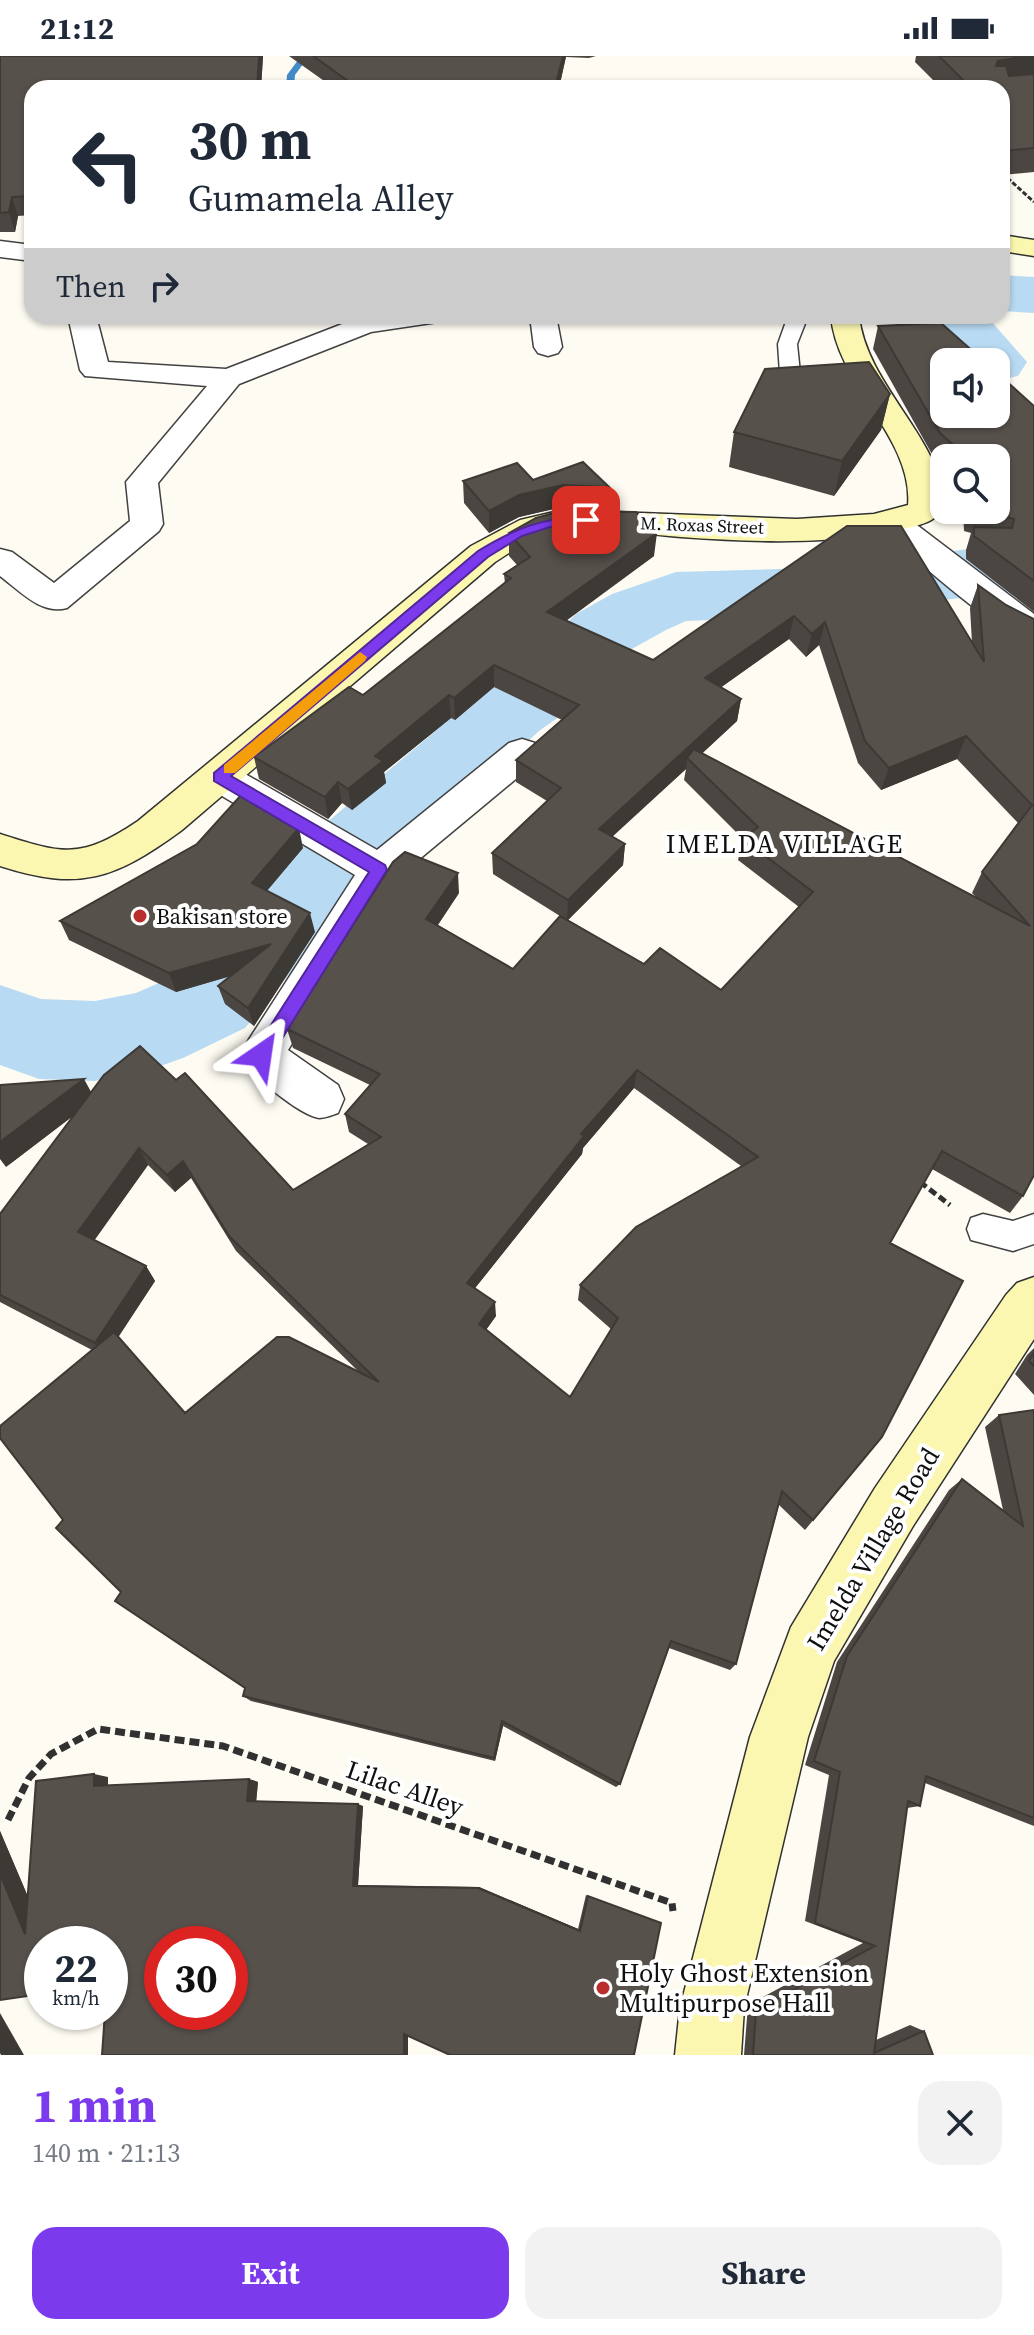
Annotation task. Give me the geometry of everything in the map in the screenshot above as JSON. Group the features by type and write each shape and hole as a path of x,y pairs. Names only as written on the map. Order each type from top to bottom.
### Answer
{"main road":[{"path":"1010,244 1034,248"},
{"name":"M. Roxas Street","path":"0,849 43,865 63,867 101,861 126,851 220,777 483,554 517,533 549,522 586,520 660,526 904,532 915,516 924,510 925,487 906,442 858,365 847,324"},
{"name":"Imelda Village Road","path":"708,2055 712,2008 779,1737 811,1647 894,1507 1034,1300"}],"street":[{"path":"0,249 24,252"},
{"path":"84,324 95,370 229,378 365,324"},
{"path":"545,324 548,347"},
{"path":"0,560 55,600 147,524 142,482 229,378"},
{"path":"904,532 1034,631"},
{"path":"322,1099 261,1055 371,865 522,753"},
{"path":"220,777 371,865"}],"lane":[{"path":"790,373 785,349 787,335 793,324"},
{"path":"983,1229 1013,1236 1034,1229"}],"path":[{"path":"1010,180 1034,202"},
{"path":"909,1174 983,1229"},
{"name":"Lilac Alley","path":"8,1820 29,1778 51,1754 98,1729 159,1736 223,1746 657,1897 672,1903 674,1918"}],"building":[{"path":"0,56 259,56 258,80 24,80 24,196 12,197 9,212 0,213"},
{"path":"313,56 563,56 557,80 347,80"},
{"path":"939,56 1027,56 998,61 996,66 1006,66 1009,76 1034,74 1034,148 1010,150 1010,80 963,80"},
{"path":"942,324 969,348 930,348 930,416 878,326"},
{"path":"869,362 890,394 842,461 734,432 765,369"},
{"path":"1010,385 1034,406 1034,581 974,536 974,527 1012,528 1010,444 952,444 937,428 1010,428"},
{"path":"583,462 609,487 563,485 519,495 489,511 463,481 517,463 533,480"},
{"path":"561,511 636,512 657,533 547,612 653,660 847,526 901,526 984,662 978,585 1006,605 1034,619 1034,1175 1023,1196 942,1151 890,1243 963,1281 882,1437 813,1520 782,1491 736,1664 671,1641 620,1784 502,1721 494,1758 243,1696 245,1688 115,1601 121,1592 56,1528 63,1520 0,1438 0,1426 114,1332 185,1413 277,1337 289,1337 379,1382 229,1236 183,1161 167,1175 139,1148 78,1232 146,1266 95,1343 0,1295 0,1214 104,1075 140,1046 176,1080 185,1073 293,1190 381,1137 345,1114 380,1074 287,1029 393,862 405,852 458,873 426,919 513,969 560,916 644,964 660,948 721,990 813,892 743,839 758,827 687,758 694,749 1030,926 982,872 1032,805 966,736 889,768 865,741 825,622 812,634 794,616 705,678 741,699 599,829 625,844 568,900 492,853 561,788 516,760 579,705 494,665 454,698 449,695 375,756 383,761 348,789 338,782 325,797 254,757 349,687 363,695 511,578 504,574 530,557 509,533 536,518","holes":["637,1070 758,1157 636,1227 580,1285 618,1318 570,1397 479,1324 495,1302 467,1283 584,1136 581,1134"]},
{"path":"242,794 299,828 252,883 310,913 248,1008 218,986 271,944 169,973 60,921 197,844"},
{"path":"84,1079 0,1142 0,1085"},
{"path":"1034,1410 1034,1818 926,1776 920,1806 908,1801 874,2053 924,2031 933,2055 753,2055 756,2010 875,1946 815,1923 840,1772 814,1761 847,1656 962,1479 1023,1526 999,1415"},
{"path":"94,1774 94,1786 249,1779 247,1801 358,1804 353,1886 478,1888 580,1931 588,1896 661,1923 634,2055 450,2055 404,2034 404,2055 102,2055 104,2030 128,2030 128,1926 26,1926 36,1781"},
{"path":"0,1874 24,1932 24,1997 0,2000"}],"waterway":[{"path":"291,80 305,56"},
{"path":"1010,294 1034,295"},
{"path":"962,324 980,348"},
{"path":"0,1024 39,1039 95,1041 149,1030 212,1001 312,885 511,711 555,681 603,632 639,612 676,597 811,592 977,572 1034,571"}],"slow traffic":[{"path":"229,769 360,657"}],"place":[{"name":"Bakisan store","path":"140,916"},
{"name":"Holy Ghost Extension Multipurpose Hall","path":"603,1988"}],"district":[{"name":"IMELDA VILLAGE","path":"785,844"}],"route":[{"path":"261,1055 379,870 220,777 483,554 517,533 549,522 586,520"}]}
